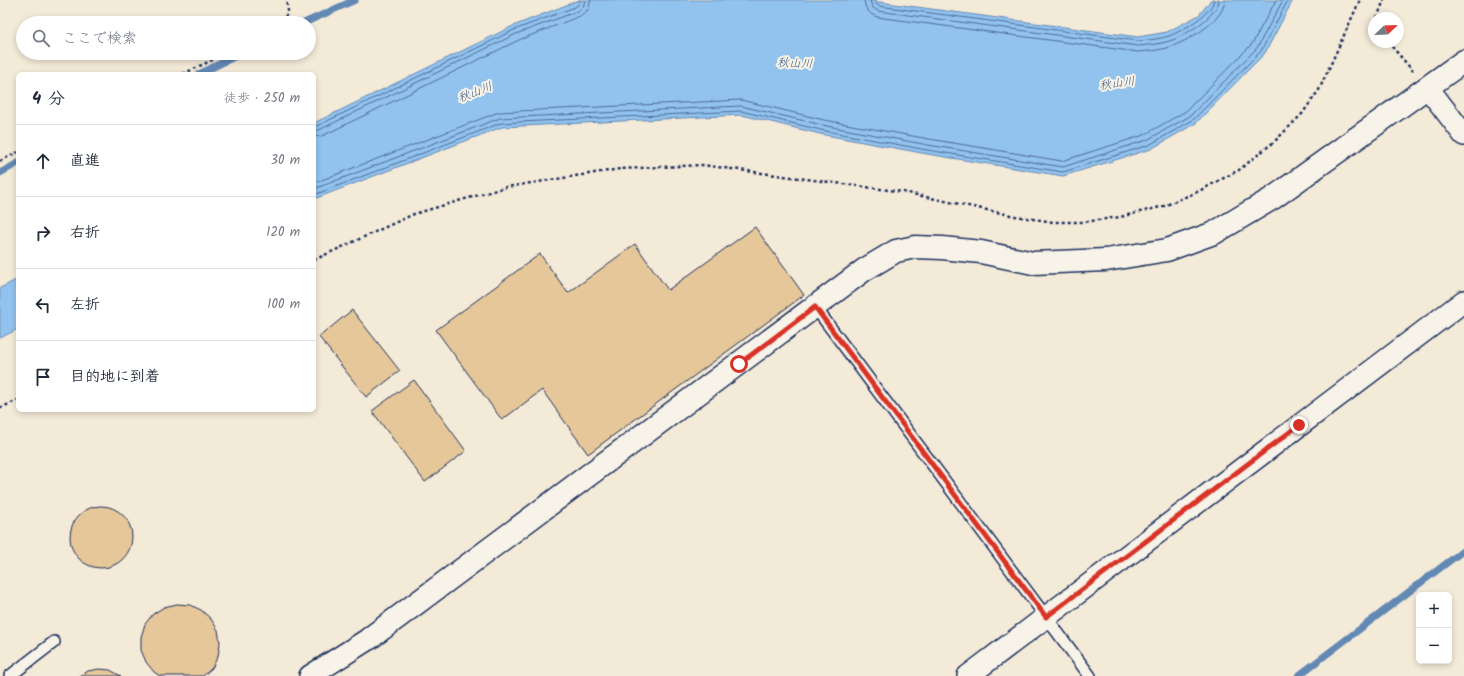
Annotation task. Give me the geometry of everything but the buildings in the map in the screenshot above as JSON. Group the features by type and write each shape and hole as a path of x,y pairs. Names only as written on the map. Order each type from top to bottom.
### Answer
{"street":[{"path":"312,675 370,638 864,270 896,250 915,247 942,248 981,252 1033,263 1106,260 1167,250 1214,233 1273,198 1464,61"},
{"path":"1428,88 1464,135"},
{"path":"968,676 1464,301"}],"lane":[{"path":"815,307 1090,676"},
{"path":"10,676 54,642"}],"path":[{"path":"286,0 288,10 286,16"},
{"path":"316,259 414,214 506,187 620,169 702,165 744,170 903,192 1015,216 1053,222 1084,222 1135,214 1164,206 1197,192 1239,170 1275,141 1302,114 1319,90 1360,0"},
{"path":"1379,12 1384,0"},
{"path":"1393,48 1428,88"},
{"path":"187,72 212,60"},
{"path":"0,161 16,153"},
{"path":"0,408 16,401"}],"water":[{"name":"秋山川","path":"579,0 865,0 1138,37 1167,32 1199,15 1211,0 1293,0 1265,53 1196,123 1151,149 1063,176 927,154 820,134 742,115 502,127 316,198 316,122 513,26"},
{"path":"16,280 16,330 0,338 0,288"}],"waterway":[{"path":"316,18 355,0"},
{"path":"203,72 228,60"},
{"path":"0,173 16,164"},
{"path":"1298,676 1464,550"}],"route":[{"path":"739,364 815,307 1046,617 1299,425"}]}
